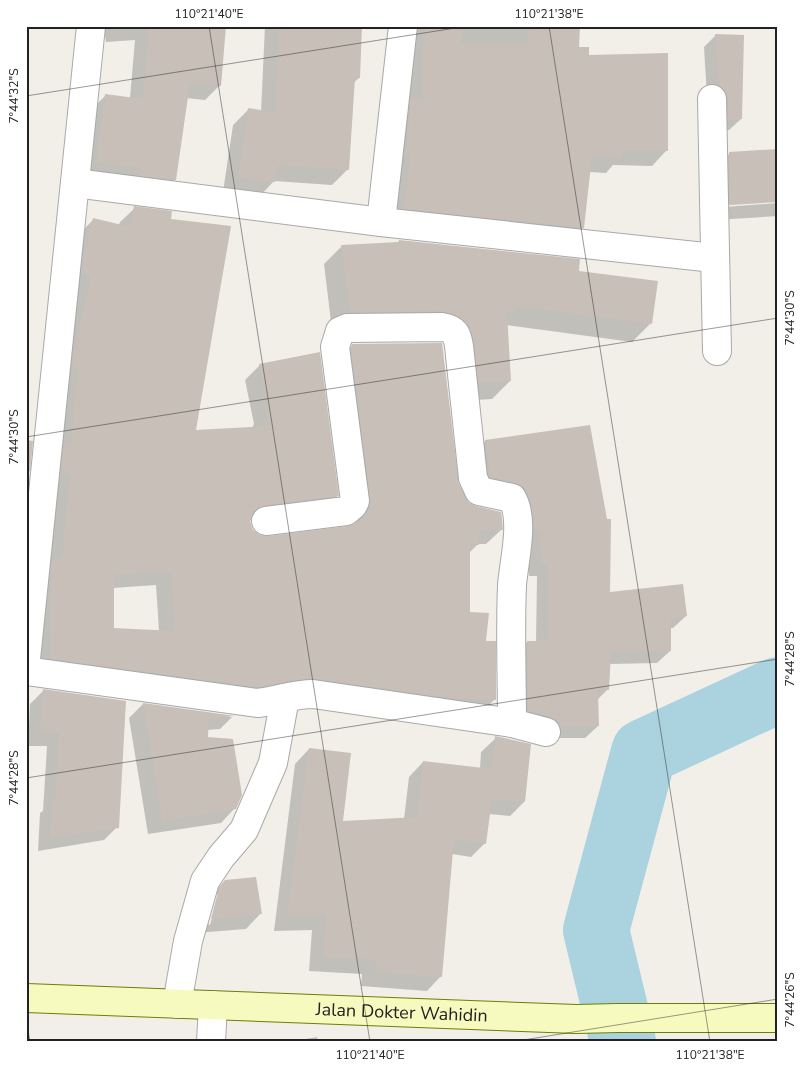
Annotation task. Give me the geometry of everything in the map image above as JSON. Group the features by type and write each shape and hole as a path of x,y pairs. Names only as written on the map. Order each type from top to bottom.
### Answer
{"main road":[{"name":"Jalan Dokter Wahidin","path":"26,998 576,1020 618,1018 778,1018"}],"street":[{"path":"26,659 91,26"},
{"path":"381,222 403,26"},
{"path":"712,99 717,351"},
{"path":"75,183 381,222 714,258"},
{"path":"266,521 346,511 355,501 335,347 340,331 347,328 451,328 455,333 459,346 473,478 479,491 512,498 517,511 517,536 512,585 512,723"},
{"path":"26,671 257,703 303,694 313,694 512,723 546,732"},
{"path":"177,1004 188,941 204,882 221,857 244,830 273,763 285,698"},
{"path":"210,1042 212,1005"}],"building":[{"path":"149,26 226,26 221,86 190,83 176,180 140,176 142,168 96,162 105,94 143,99"},
{"path":"279,26 362,26 360,78 355,78 349,170 278,165 275,182 238,177 248,108 275,112"},
{"path":"426,26 463,26 461,43 527,45 529,26 580,26 579,47 589,47 589,55 668,53 668,151 622,151 622,158 592,156 584,228 403,209 411,154 406,154 411,99 423,100 423,48"},
{"path":"715,34 744,35 742,119 728,120 728,98 725,91 719,85"},
{"path":"778,149 778,202 730,205 729,152"},
{"path":"134,206 172,211 171,219 231,226 196,430 269,426 266,410 268,409 259,364 320,352 339,496 257,508 252,514 250,522 253,530 260,535 268,536 348,526 356,523 363,517 369,508 370,499 352,344 442,343 459,484 469,503 501,512 503,530 479,530 479,545 470,545 470,612 489,613 486,641 496,641 496,700 458,699 312,678 257,687 51,659 50,579 52,559 62,559 70,475 61,474 64,444 71,444 78,368 72,366 91,276 81,273 83,259 93,218 130,227","holes":["171,571 175,631 114,628 114,575"]},
{"path":"399,240 580,259 579,271 658,281 652,324 516,306 516,313 507,313 511,381 479,383 472,334 468,324 458,316 442,311 350,312 341,245 399,242"},
{"path":"590,425 607,519 611,519 610,592 683,584 687,616 671,618 671,651 611,652 609,690 598,689 599,726 560,726 557,721 550,717 528,711 527,641 548,641 548,564 541,564 540,530 534,530 531,504 522,486 490,477 485,440"},
{"path":"26,440 33,441 30,471 26,470"},
{"path":"43,689 126,701 119,828 50,838 53,799 55,799 59,733 40,733"},
{"path":"143,703 235,716 209,718 208,737 233,739 242,795 236,809 162,821"},
{"path":"495,736 531,744 525,802 492,799 486,844 454,839 442,977 375,972 376,960 323,957 326,916 287,917 309,748 351,753 343,821 417,817 423,761 492,769"},
{"path":"256,877 262,914 211,919 219,888 225,880"}],"waterway":[{"path":"623,1042 596,930 644,752 778,690"}]}
